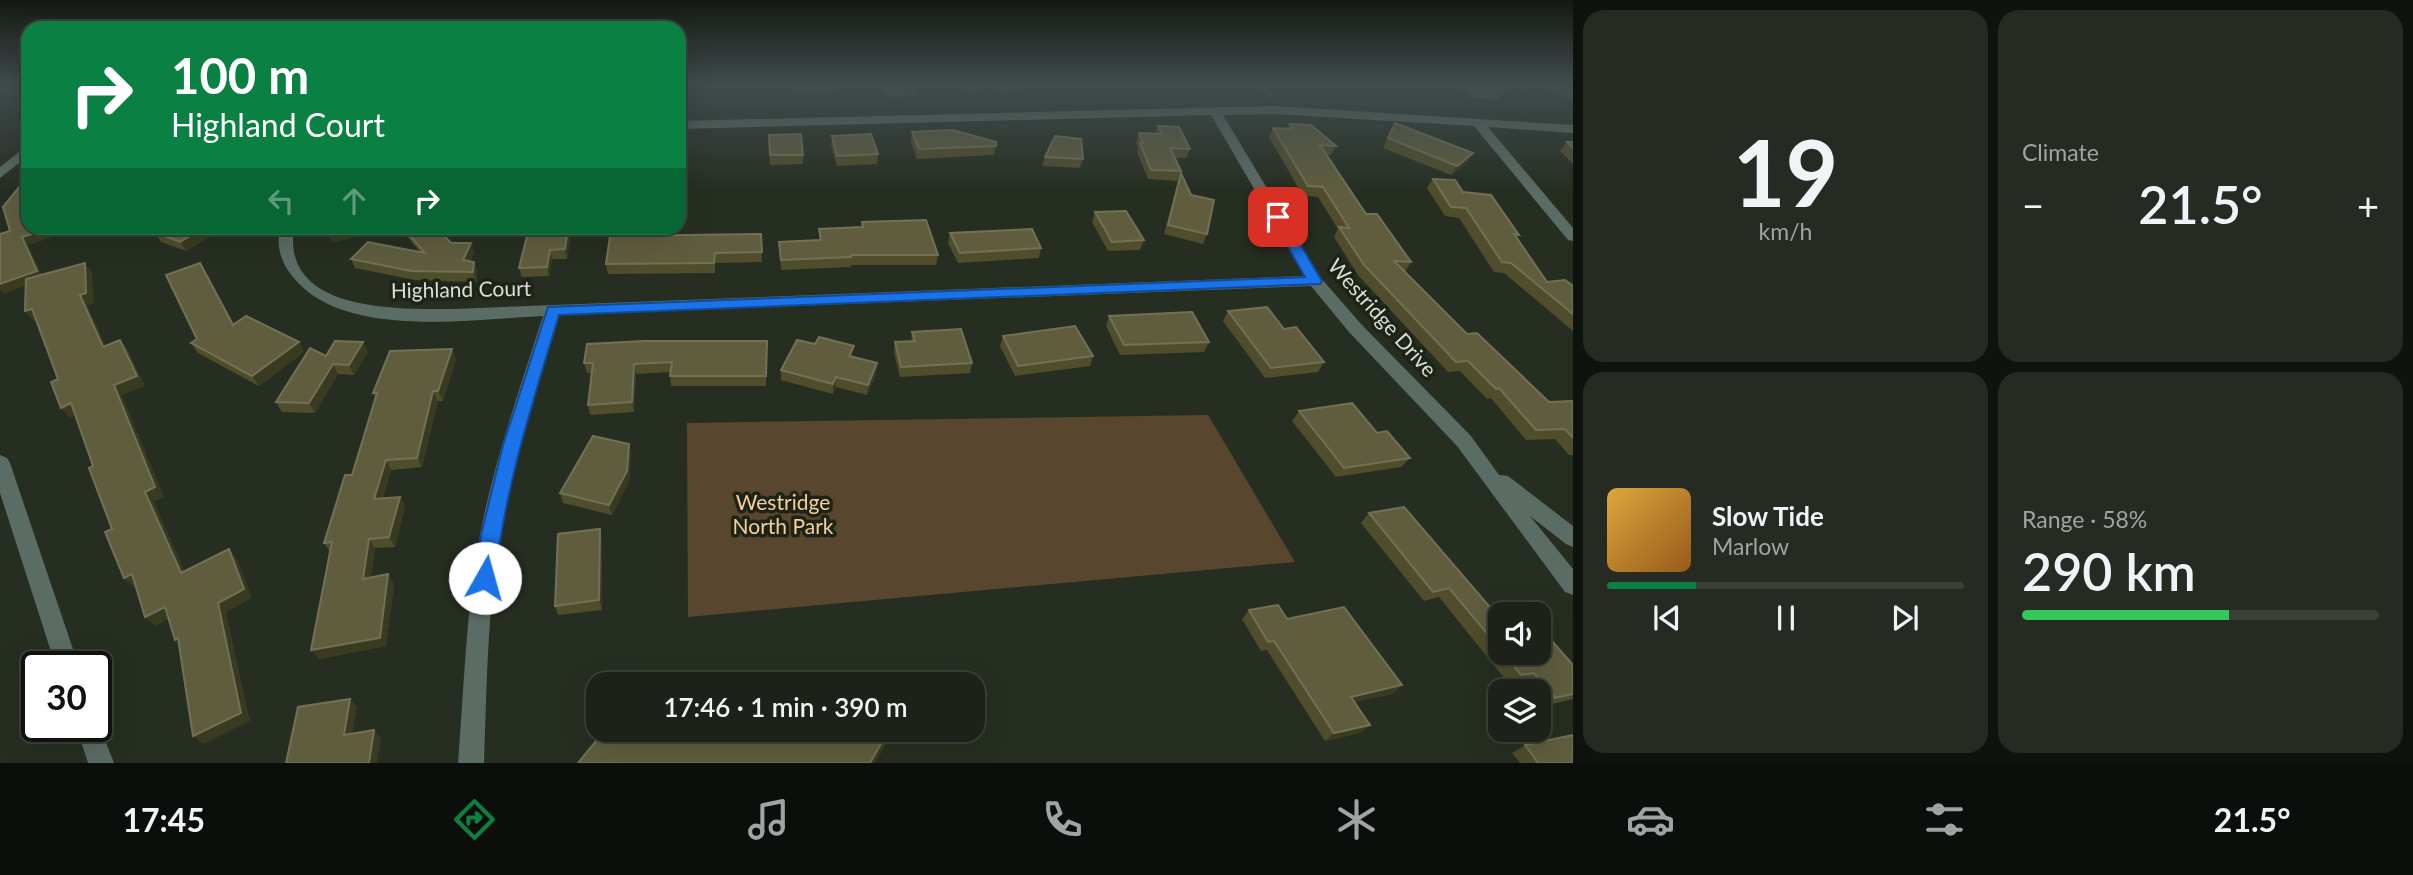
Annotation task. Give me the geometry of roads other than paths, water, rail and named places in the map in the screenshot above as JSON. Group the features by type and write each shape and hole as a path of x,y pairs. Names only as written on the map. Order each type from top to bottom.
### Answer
{"street":[{"path":"686,125 847,121"},
{"name":"Westridge Drive","path":"1221,121 1315,281 1355,328 1464,441 1573,585"},
{"path":"1441,121 1573,129"},
{"path":"1478,123 1573,237"},
{"path":"0,174 21,155"},
{"name":"Highland Court","path":"286,235 285,247 299,275 320,294 350,307 391,314 1315,281"},
{"path":"471,763 480,620 491,535 512,445 553,310"},
{"path":"0,463 63,651"},
{"name":"Westridge Drive","path":"1487,471 1573,538"},
{"path":"94,742 101,763"}],"park label":[{"name":"Westridge North Park","path":"783,515"}]}
